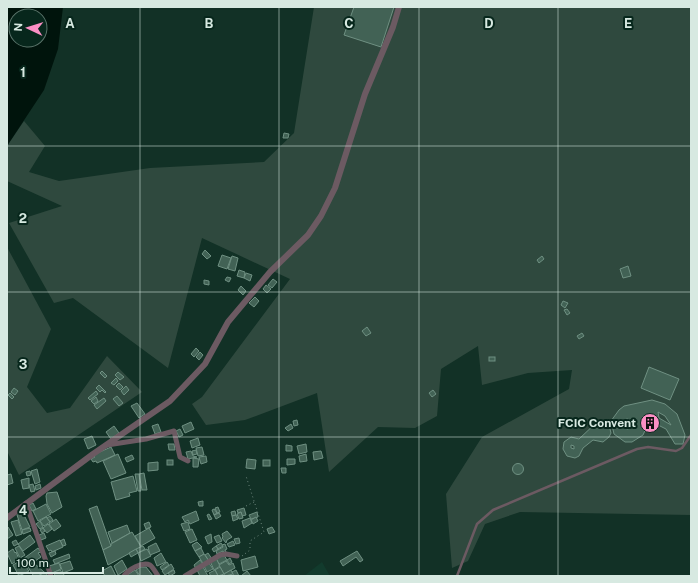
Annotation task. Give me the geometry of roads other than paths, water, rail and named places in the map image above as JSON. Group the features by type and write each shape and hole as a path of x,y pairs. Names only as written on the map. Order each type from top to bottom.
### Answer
{"street":[{"path":"7,518 170,401 205,364 228,322 270,272 308,235 321,216 335,188 365,94 393,27 399,7"},
{"path":"107,445 146,439 174,431 180,457 188,461"},
{"path":"26,503 51,576"},
{"path":"185,576 220,555 226,554 237,556"},
{"path":"124,576 133,568 148,565 151,566 158,576"}],"lane":[{"path":"457,576 477,524 493,510 637,449 648,447 676,452 682,448 691,434"}],"place":[{"name":"FCIC Convent","path":"650,423"}]}
